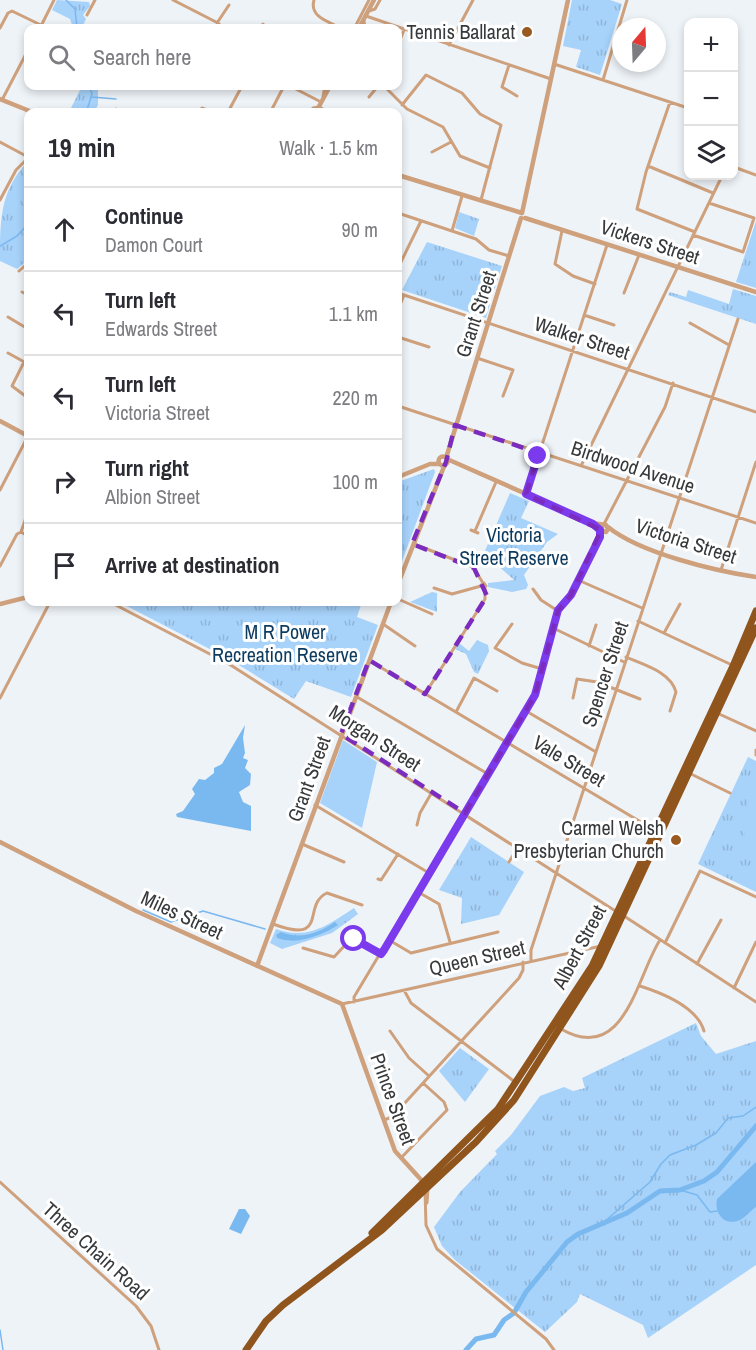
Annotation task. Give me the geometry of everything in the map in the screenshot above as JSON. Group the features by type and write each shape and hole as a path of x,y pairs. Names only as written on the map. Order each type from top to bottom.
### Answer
{"highway":[{"name":"Albert Street","path":"736,667 756,611"},
{"name":"Albert Street","path":"246,1350 266,1322 282,1305 422,1198 426,1188 491,1118 515,1083 559,1028 591,979 658,832 756,628"},
{"name":"Albert Street","path":"658,832 689,773 715,712"},
{"name":"Albert Street","path":"356,1248 426,1188 503,1114 604,947"}],"street":[{"path":"42,24 54,0"},
{"path":"87,15 94,1 89,0"},
{"path":"173,0 217,23 229,5"},
{"path":"314,0 313,8 319,17 333,24"},
{"path":"356,24 369,0"},
{"path":"361,24 374,0"},
{"path":"365,24 366,16 375,9 380,0"},
{"path":"449,45 473,0"},
{"name":"Grant Street","path":"402,573 438,476 524,216 568,0"},
{"path":"603,80 627,0"},
{"path":"305,10 313,8"},
{"path":"0,27 8,13 12,11 35,24"},
{"path":"366,16 388,24"},
{"path":"402,35 404,30 551,79"},
{"path":"24,57 1,100 24,109"},
{"path":"554,64 684,107"},
{"path":"509,65 502,88 517,96"},
{"path":"402,105 426,75 462,93 480,114 501,125 480,202"},
{"path":"230,108 239,90"},
{"path":"273,108 282,90"},
{"path":"295,90 318,108"},
{"path":"318,108 323,90"},
{"path":"318,108 328,90"},
{"path":"369,97 375,90"},
{"path":"388,90 402,105 442,126 461,157 490,168"},
{"path":"670,102 648,166 637,208 694,234 743,252 754,218 709,203"},
{"path":"0,142 24,156"},
{"path":"432,152 451,142"},
{"path":"0,200 16,170 24,162"},
{"path":"648,166 713,194"},
{"path":"738,167 756,174"},
{"name":"Vickers Street","path":"402,176 756,292"},
{"path":"581,466 720,180"},
{"path":"452,231 462,196"},
{"path":"402,214 477,239 489,250 510,257"},
{"path":"402,260 422,221"},
{"path":"563,229 555,263 572,276 594,284"},
{"path":"526,494 608,243"},
{"path":"624,293 639,254"},
{"path":"19,271 24,267"},
{"path":"402,300 404,295"},
{"name":"Walker Street","path":"404,295 756,412"},
{"path":"584,315 614,325"},
{"path":"8,317 24,327"},
{"name":"Spencer Street","path":"531,960 530,952 738,319"},
{"path":"690,323 729,345"},
{"path":"402,338 429,347"},
{"path":"8,352 24,362 12,386 14,390 24,396"},
{"path":"477,358 513,370 503,396"},
{"path":"344,1004 357,1002 359,991 535,695 558,610 570,596 665,407 673,383"},
{"name":"Birdwood Avenue","path":"402,407 756,523"},
{"path":"0,421 24,434"},
{"path":"0,490 24,444"},
{"path":"402,475 443,461"},
{"name":"Victoria Street","path":"443,461 526,494 661,553 756,578"},
{"path":"721,570 756,462"},
{"path":"475,531 496,482"},
{"path":"0,566 24,523"},
{"path":"412,544 473,567 483,585 485,599 425,694"},
{"path":"578,580 642,609"},
{"path":"434,588 452,594 483,585"},
{"path":"532,589 541,600 558,610"},
{"path":"0,604 24,598"},
{"path":"402,601 432,614"},
{"path":"664,633 681,604"},
{"path":"0,698 48,606"},
{"name":"Morgan Street","path":"118,606 219,659 341,734 756,1002"},
{"name":"Grant Street","path":"257,966 389,606"},
{"path":"638,621 736,667"},
{"path":"382,624 414,646"},
{"path":"512,624 495,648 523,663 542,669"},
{"path":"589,646 596,625"},
{"path":"553,628 625,663"},
{"path":"626,657 660,673 671,682 676,693 670,711"},
{"name":"Vale Street","path":"369,660 658,832"},
{"path":"456,712 474,678 497,691"},
{"path":"573,698 577,679 616,688 640,699"},
{"path":"355,696 488,774"},
{"path":"526,711 596,752"},
{"path":"715,712 756,731"},
{"path":"756,750 756,755"},
{"path":"689,773 730,793"},
{"path":"417,825 420,813 432,792"},
{"path":"315,805 429,873"},
{"name":"Miles Street","path":"0,842 89,888 344,1004"},
{"path":"302,844 344,862"},
{"path":"509,862 518,848"},
{"path":"378,879 381,880 398,854"},
{"path":"665,943 698,874 702,871 756,897"},
{"path":"273,924 293,931 304,929 312,921 321,897 327,892 362,905"},
{"path":"418,892 439,904 450,943"},
{"path":"697,964 721,920"},
{"path":"389,940 410,952 498,932"},
{"path":"303,948 334,957 348,942 355,939 381,954"},
{"path":"559,1028 583,1038 599,1035 624,1015 640,986 649,958 660,940"},
{"path":"734,988 756,942"},
{"name":"Queen Street","path":"357,1002 593,945 604,947"},
{"path":"384,1120 392,1117 520,977 523,962"},
{"path":"640,986 677,1002 701,1022 704,1031"},
{"path":"404,990 410,1002 515,1083"},
{"name":"Prince Street","path":"344,1004 400,1159 426,1188"},
{"path":"390,1031 409,1058 429,1076"},
{"path":"400,1159 446,1111 445,1103 423,1083"},
{"name":"Three Chain Road","path":"0,1182 136,1306 151,1326 159,1350"},
{"path":"425,1211 426,1188"},
{"path":"422,1198 428,1231 437,1249 548,1341 554,1350"}],"highlighted area":[{"path":"455,425 539,453 526,494 601,530 571,595 558,611 535,695 465,813 341,734 369,660 425,694 487,596 474,568 412,544 446,462"}],"green space":[{"path":"57,0 89,2 90,6 83,15 86,19 84,24 72,24 70,19 52,10"},
{"path":"572,0 610,0 622,4 618,18 612,18 612,36 600,75 576,67 581,50 563,46"},
{"path":"80,90 98,90 96,108 71,108"},
{"path":"24,166 24,263 17,269 0,261 0,232 7,195"},
{"path":"459,212 479,219 474,236 455,228"},
{"path":"756,221 756,288 736,282"},
{"path":"427,242 502,266 494,291 482,287 478,299 490,304 486,318 402,290"},
{"path":"733,289 756,296 756,324 668,295 670,292 686,297 688,290 729,304"},
{"path":"434,469 435,472 402,561 402,481"},
{"name":"Victoria Street Reserve","path":"510,493 529,501 521,518 558,534 547,542 524,575 528,585 526,589 512,592 488,587 488,583 514,580 484,553"},
{"path":"432,592 437,593 437,612 410,602"},
{"name":"M R Power Recreation Reserve","path":"127,606 361,606 357,617 378,625 351,697 306,681 294,699 229,659"},
{"path":"477,640 488,645 489,651 478,674 474,672 466,654 455,649 459,643 469,651"},
{"path":"343,740 377,762 362,828 320,803"},
{"path":"748,757 756,761 756,892 698,864"},
{"path":"756,791 756,847 746,840 744,826 746,808"},
{"path":"471,837 524,872 499,915 461,924 462,898 439,890"},
{"path":"354,908 358,914 332,933 282,949 270,943 276,929 287,932 308,932 326,925"},
{"path":"696,1023 701,1036 716,1054 756,1041 756,1265 648,1338 643,1325 580,1294 577,1302 545,1332 455,1260 442,1246 434,1227 460,1192 497,1154 495,1151 511,1135 540,1096 564,1087 573,1091 585,1088 582,1078"},
{"path":"460,1048 489,1069 465,1102 439,1071"}],"shaded area":[{"path":"245,725 243,758 248,760 245,768 251,774 250,785 239,792 243,802 251,806 251,831 177,817 176,814 183,811 195,794 192,789 199,779 205,780 214,773 214,768 222,764"},
{"path":"335,922 338,925 324,933 301,940 285,940 277,938 276,935 281,932 295,935 309,934"},
{"path":"756,1162 756,1207 740,1220 729,1222 719,1214 717,1199"},
{"path":"239,1209 245,1209 250,1216 241,1234 229,1229"}],"waterway":[{"path":"66,0 75,9 77,24"},
{"path":"88,108 92,94 90,90"},
{"path":"92,97 116,99"},
{"path":"0,246 17,236 24,228"},
{"path":"143,910 171,922 203,911 265,929"},
{"path":"604,1222 650,1182 661,1164 670,1155 696,1145 716,1133 728,1118 743,1116 756,1107"},
{"path":"466,1350 476,1339 494,1335 504,1320 514,1313 526,1292 567,1242 578,1234 627,1213 660,1191 680,1190 704,1181 717,1172 756,1126"},
{"path":"680,1190 697,1195 710,1212 717,1211"},
{"path":"0,1330 3,1350"}],"place":[{"name":"Tennis Ballarat","path":"527,32"},
{"name":"Carmel Welsh Presbyterian Church","path":"676,840"}],"route":[{"path":"354,939 381,954 384,950 535,695 558,610 571,595 600,537 600,530 593,524 526,494 538,456"}]}
